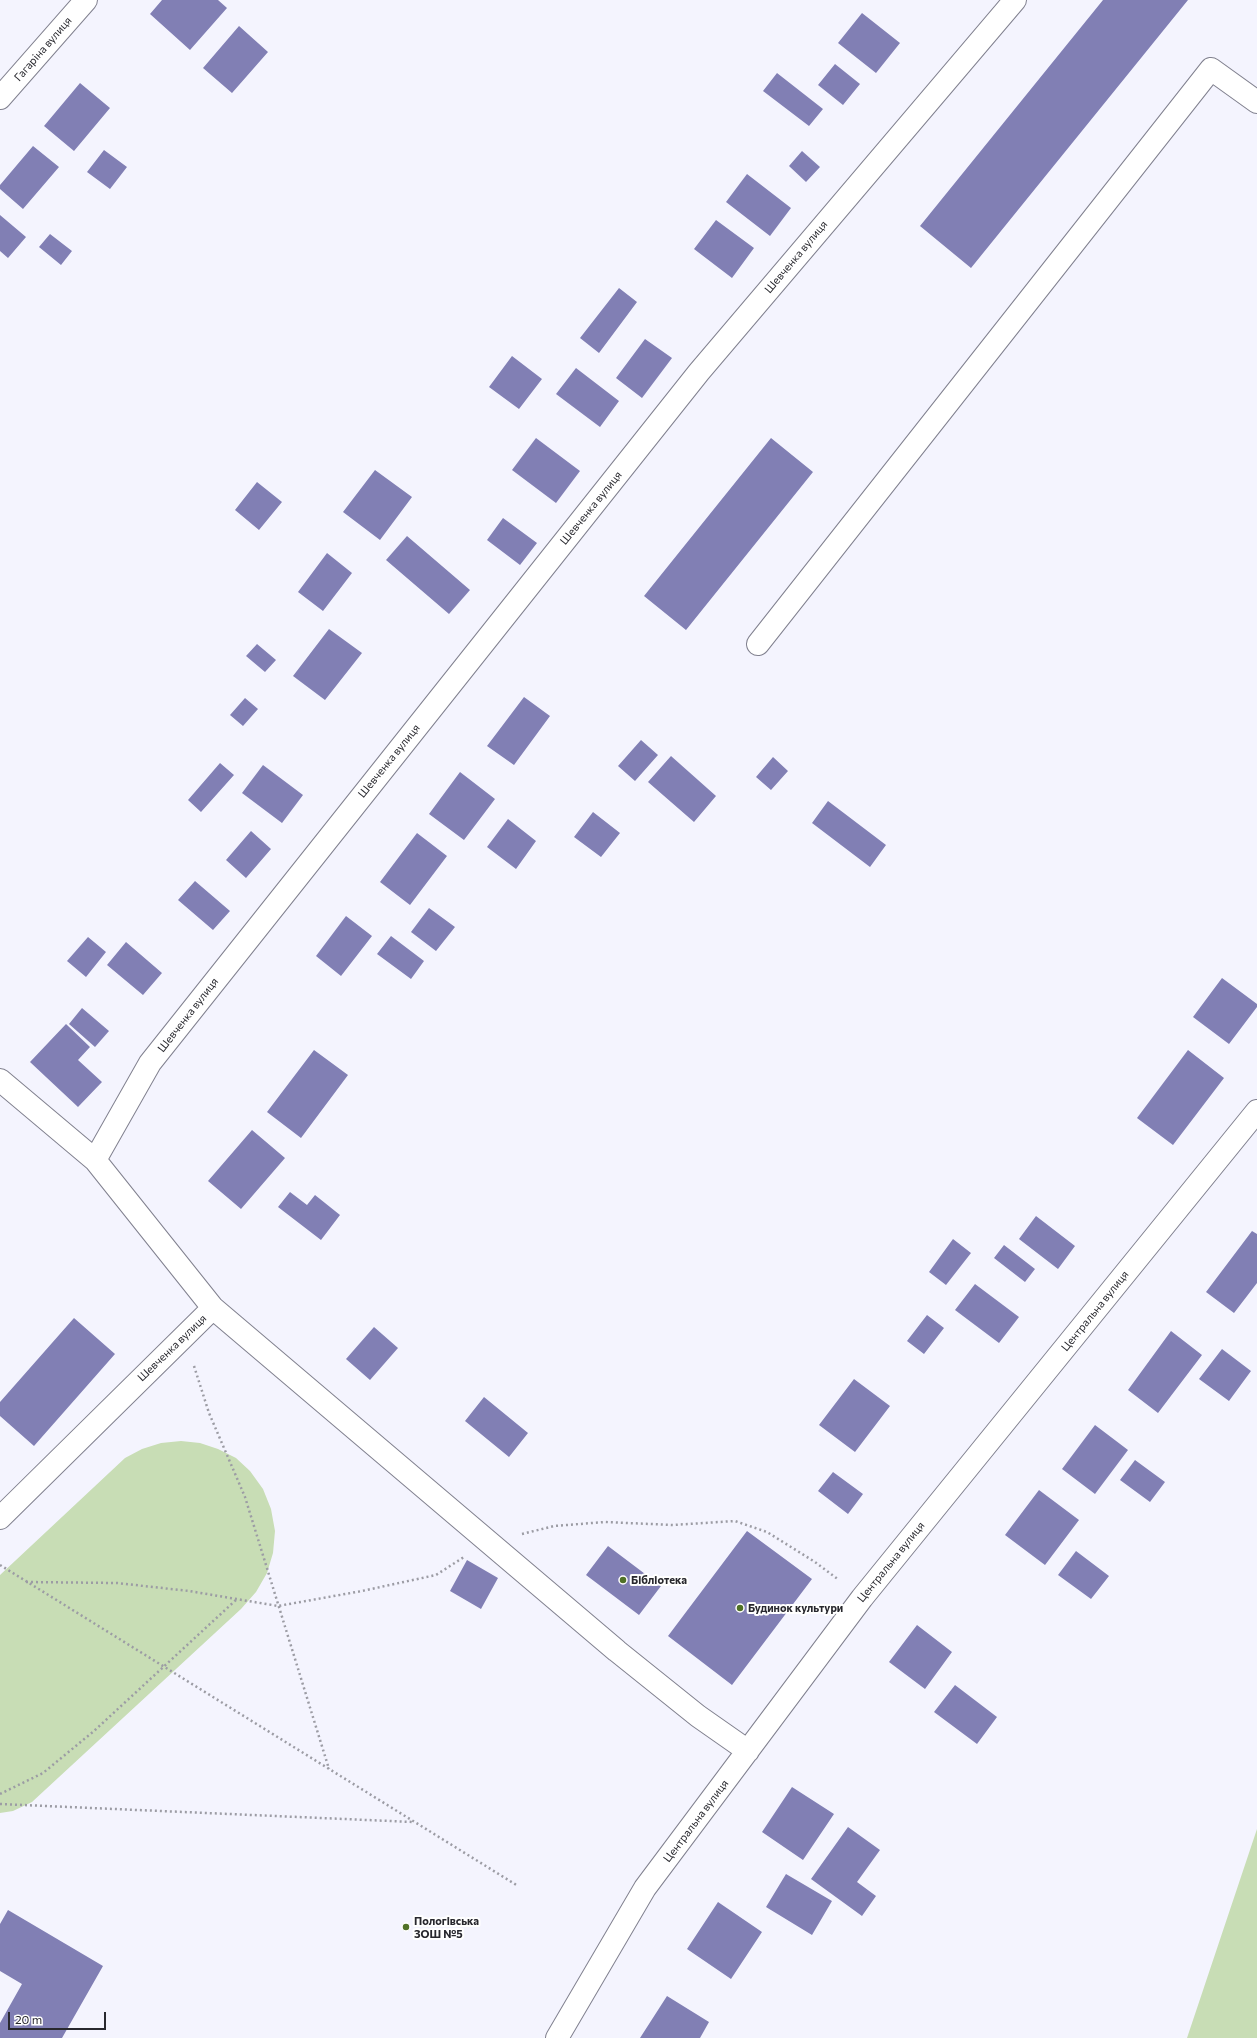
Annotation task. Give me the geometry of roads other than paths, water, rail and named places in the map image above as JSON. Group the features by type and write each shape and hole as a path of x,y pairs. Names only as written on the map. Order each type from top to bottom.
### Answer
{"street":[{"name":"Гагаріна вулиця","path":"0,98 86,0"},
{"name":"Шевченка вулиця","path":"0,1518 213,1308 95,1160 150,1063 291,883 699,372 1015,0"},
{"path":"758,644 1210,69 1257,102"},
{"path":"0,1080 95,1160"},
{"name":"Центральна вулиця","path":"557,2038 645,1888 862,1598 1257,1111"},
{"path":"213,1308 623,1656 698,1716 748,1751"}],"place":[{"name":"Бібліотека","path":"623,1580"},
{"name":"Будинок культури","path":"740,1608"},
{"name":"Пологівська ЗОШ №5","path":"406,1927"}]}
